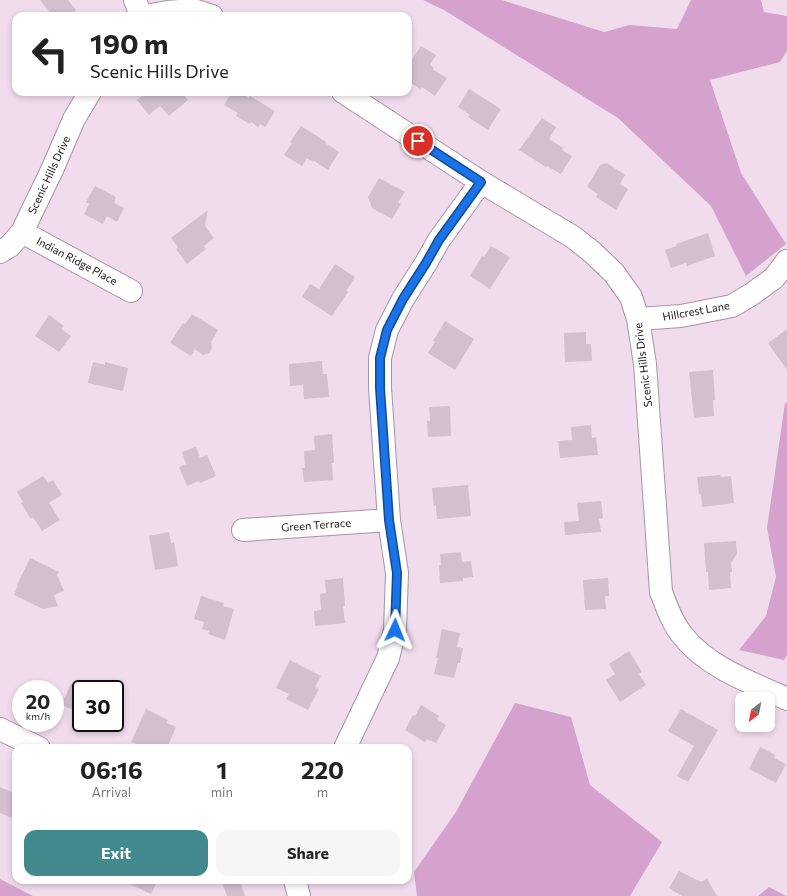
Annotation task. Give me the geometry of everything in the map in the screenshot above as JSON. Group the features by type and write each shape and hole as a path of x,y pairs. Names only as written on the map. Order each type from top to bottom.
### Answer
{"street":[{"path":"135,0 140,12"},
{"path":"168,12 193,10 199,12"},
{"name":"Scenic Hills Drive","path":"0,252 10,246 22,232 74,120 88,96"},
{"name":"Scenic Hills Drive","path":"349,96 481,182 573,237 592,252 614,273 631,297 638,319 645,364 661,592 670,614 682,636 702,656 730,672 787,699"},
{"path":"347,744 388,658 395,630 397,573 389,520 380,388 380,358 387,330 403,299 439,240 481,182"},
{"name":"Indian Ridge Place","path":"22,232 132,291"},
{"name":"Hillcrest Lane","path":"638,319 681,316 732,306 774,278 787,261"},
{"name":"Green Terrace","path":"243,530 389,520"},
{"path":"0,729 32,744"},
{"path":"296,884 299,896"}],"shaded area":[{"path":"423,0 502,0 604,32 630,25 677,29 691,0 761,0 764,12 787,16 787,51 780,62 710,80 741,173 786,244 746,276 711,206 618,118 444,10"},
{"path":"785,403 787,403 787,655 784,660 739,650 766,616 776,577 767,528"},
{"path":"515,703 571,717 590,785 662,842 630,896 417,896 414,872 456,812"},
{"path":"0,879 33,896 0,896"},
{"path":"769,887 786,896 758,896"}],"building":[{"path":"40,0 68,0 76,10 74,12 50,12"},
{"path":"421,46 436,55 430,65 434,68 433,70 447,78 435,96 422,87 420,89 412,84 412,59"},
{"path":"469,89 501,109 488,130 468,117 470,115 458,107"},
{"path":"142,96 184,96 188,100 169,116 160,106 149,115 137,100"},
{"path":"230,96 246,96 249,98 250,96 275,111 265,127 260,124 258,127 251,122 250,124 236,116 238,113 224,105"},
{"path":"542,118 556,127 549,139 572,156 561,174 547,166 546,167 519,150"},
{"path":"301,126 339,152 328,170 307,158 302,166 284,155 292,143 290,142"},
{"path":"607,163 625,175 620,184 628,189 616,210 596,197 598,194 587,187 600,165"},
{"path":"379,178 405,192 398,203 401,204 392,219 372,208 368,197"},
{"path":"95,186 116,197 114,203 124,208 117,222 107,216 103,224 84,214 89,204 86,202"},
{"path":"208,210 205,226 214,238 204,246 206,249 187,264 176,249 178,247 171,238"},
{"path":"708,233 715,256 687,266 686,263 671,268 665,250 677,246 676,244"},
{"path":"491,246 510,257 490,289 470,276 482,256 484,257"},
{"path":"335,264 355,277 346,291 348,292 332,316 302,297 310,284 319,289"},
{"path":"192,314 218,330 211,342 212,348 209,353 203,355 195,349 191,356 170,343 183,323 185,324"},
{"path":"49,315 64,326 61,329 71,336 59,352 35,336"},
{"path":"445,321 474,339 455,370 428,353 435,342 433,341"},
{"path":"787,329 787,370 768,343"},
{"path":"586,332 586,344 591,344 592,361 565,362 564,333"},
{"path":"322,361 323,374 327,374 329,397 304,399 303,385 290,386 289,364"},
{"path":"93,362 105,365 105,362 128,368 123,391 88,383"},
{"path":"713,370 715,400 713,400 714,416 694,418 689,372"},
{"path":"450,406 451,436 428,437 427,421 430,421 429,407"},
{"path":"591,425 592,438 596,437 598,455 560,458 558,441 572,440 571,427"},
{"path":"332,434 334,463 332,463 333,480 304,482 302,468 305,468 304,451 315,450 314,436"},
{"path":"196,447 200,458 207,455 216,476 200,483 199,481 187,486 179,467 186,464 182,452"},
{"path":"720,475 721,477 731,476 734,503 702,507 697,477"},
{"path":"43,476 48,483 53,480 62,495 49,503 60,520 42,531 33,517 31,519 21,503 23,502 17,492"},
{"path":"468,485 471,516 437,519 432,488"},
{"path":"601,501 603,518 599,519 601,532 565,535 564,522 579,521 577,503"},
{"path":"169,532 171,543 174,542 178,566 155,570 149,536"},
{"path":"736,541 737,554 731,563 732,572 730,572 731,588 709,590 704,543"},
{"path":"461,552 462,562 471,561 473,577 463,578 463,581 440,583 440,554"},
{"path":"30,558 59,572 57,575 64,591 54,595 58,606 43,609 14,595 17,585"},
{"path":"343,578 345,606 343,606 345,623 315,626 314,611 321,610 320,594 326,593 325,580"},
{"path":"608,578 609,596 605,596 606,609 585,610 583,580"},
{"path":"201,596 224,603 223,606 234,609 225,640 208,634 209,631 202,629 204,622 194,619"},
{"path":"442,629 460,633 457,647 463,648 460,663 458,663 454,678 434,674"},
{"path":"629,651 642,672 639,674 646,685 620,702 606,680 615,674 609,664"},
{"path":"290,660 321,676 315,687 319,689 308,710 286,699 289,694 276,688"},
{"path":"72,684 72,709 64,706 64,699"},
{"path":"421,705 439,716 437,719 446,725 436,743 427,739 425,742 405,730 413,715 415,716"},
{"path":"146,709 168,720 167,723 176,727 169,744 135,744 131,742"},
{"path":"681,709 718,730 688,782 677,776 694,746 668,731"},
{"path":"760,747 775,755 774,758 786,764 776,783 749,769"},
{"path":"0,787 12,792 12,818 0,813"},
{"path":"679,871 701,882 707,879 717,896 682,896 669,888"},
{"path":"130,884 156,884 151,894"},
{"path":"222,884 241,884 245,896 227,896"}],"route":[{"path":"395,630 397,573 389,520 380,388 380,358 387,330 403,299 439,240 459,210 481,182 418,141"}]}
